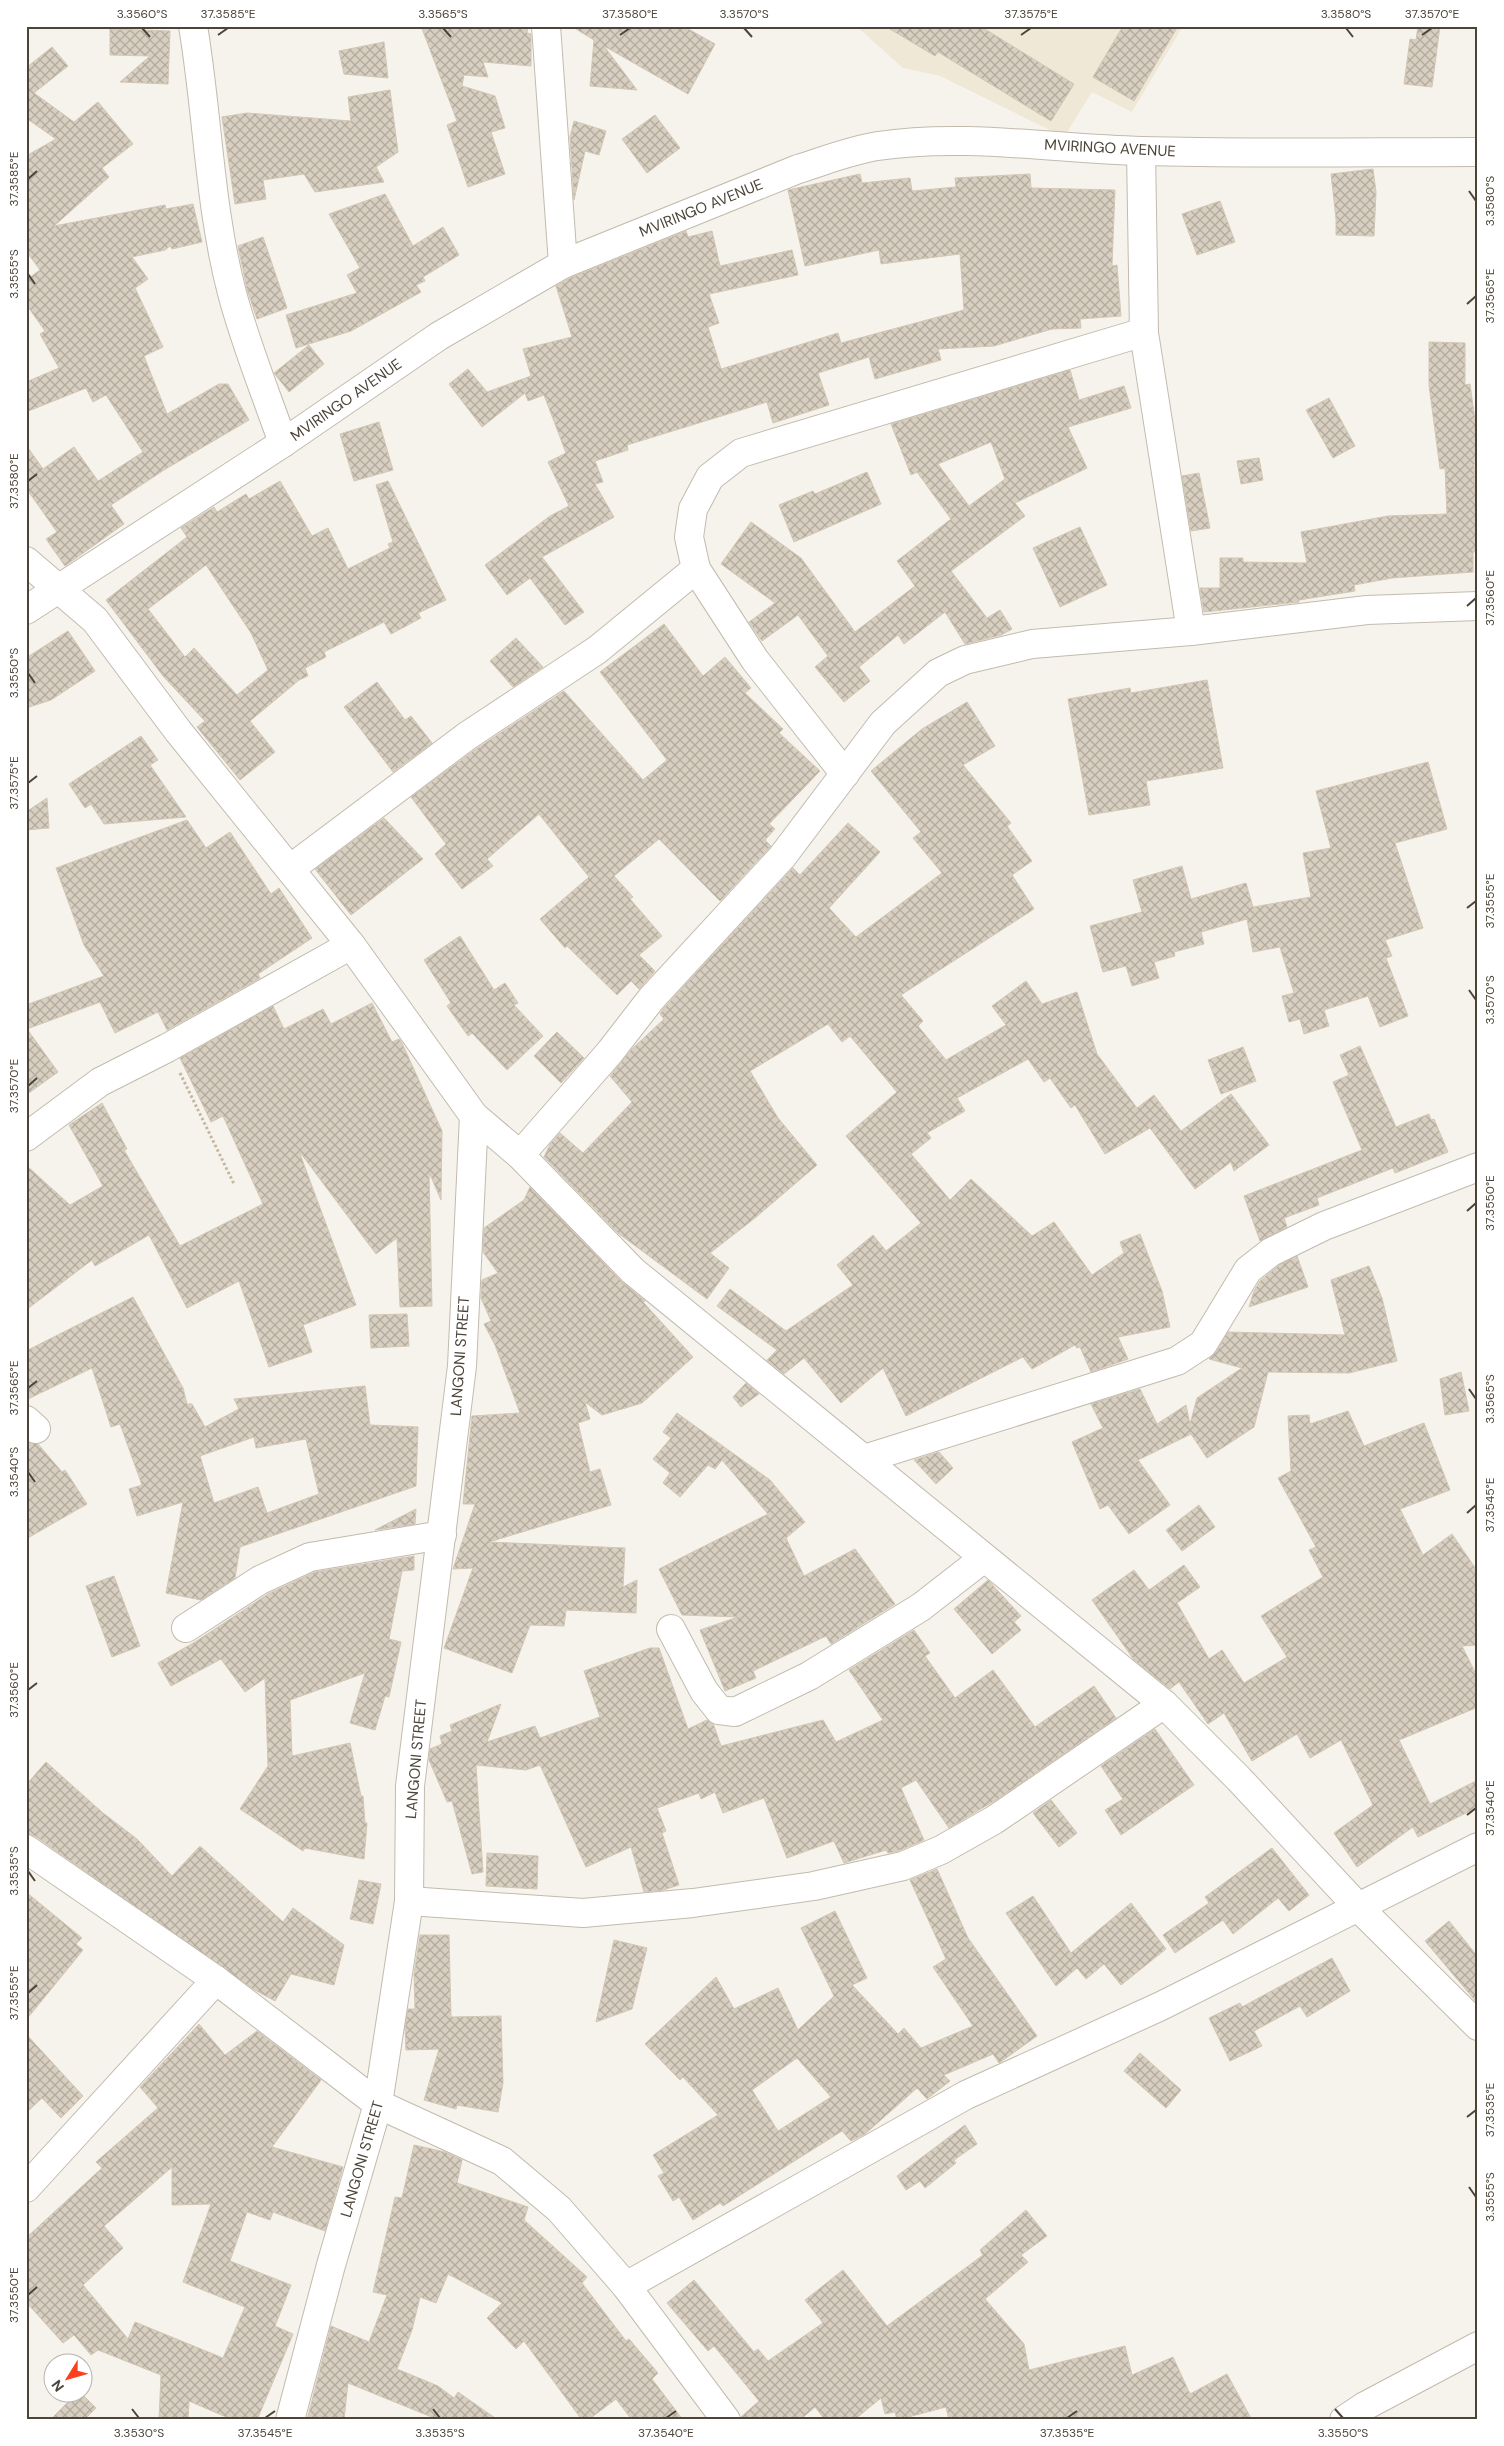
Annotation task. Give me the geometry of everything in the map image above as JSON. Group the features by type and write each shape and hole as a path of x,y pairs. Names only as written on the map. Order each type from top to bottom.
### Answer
{"street":[{"path":"193,26 202,81 210,185 232,293 283,443"},
{"path":"546,26 563,264"},
{"name":"MVIRINGO AVENUE","path":"26,610 283,443 439,336 563,264 798,169 877,146 924,142 1020,143 1141,151 1478,152"},
{"path":"1141,151 1144,332 1191,631"},
{"path":"845,774 755,660 696,569 689,537 693,509 710,476 741,453 1144,332"},
{"path":"26,561 60,588 95,620 172,724 351,945 474,1116 520,1155 633,1271 1164,1704 1239,1779 1358,1908 1478,2026"},
{"path":"290,869 467,736 597,650 696,569"},
{"path":"520,1155 610,1052 651,999 782,857 883,722 938,672 965,660 1032,644 1191,631 1367,610 1478,606"},
{"path":"26,1137 100,1082 167,1048 351,945"},
{"name":"LANGONI STREET","path":"290,2420 378,2104 409,1901 410,1786 462,1366 474,1116"},
{"path":"864,1459 1177,1361 1203,1344 1248,1270 1271,1252 1324,1226 1478,1167"},
{"path":"186,1628 260,1580 310,1557 442,1535"},
{"path":"671,1629 704,1691 718,1710 735,1712 817,1671 921,1607 984,1558"},
{"path":"409,1901 583,1913 693,1903 814,1886 903,1866 941,1850 994,1820 1164,1704"},
{"path":"626,2286 966,2095 1161,2006 1478,1847"},
{"path":"26,1849 216,1980 378,2104 502,2161 559,2208 626,2286 726,2420"},
{"path":"26,2188 216,1980"},
{"path":"1344,2420 1366,2406 1478,2346"}],"path":[{"path":"167,1048 234,1184"}],"shaded area":[{"path":"856,26 1183,26 1132,112 1092,92 1064,137 940,76 903,68"}],"building":[{"path":"421,26 528,26 527,33 531,34 531,66 483,62 488,77 464,75 462,86 495,96 505,128 491,132 505,174 468,187 447,125 457,121"},
{"path":"571,26 683,26 715,44 688,94 604,46 637,90 590,86 594,40"},
{"path":"885,26 980,26 1074,84 1051,121 938,52 935,56"},
{"path":"1123,26 1178,26 1134,101 1093,77"},
{"path":"1418,26 1440,26 1432,87 1404,84 1410,39 1416,40"},
{"path":"110,29 170,31 168,84 120,82 150,56 110,55"},
{"path":"384,42 388,78 344,74 339,51"},
{"path":"52,47 68,66 34,93 74,122 98,102 133,144 102,168 109,177 54,226 165,205 166,209 193,204 202,242 172,249 170,246 165,250 132,257 148,279 135,288 163,347 144,356 167,414 219,384 228,384 249,420 164,470 111,505 124,524 65,566 46,539 57,532 26,488 26,445 43,469 74,447 98,481 143,452 106,395 93,402 86,388 26,412 26,382 59,368 40,334 45,331 26,304 26,280 40,270 26,251 26,156 56,139 26,118 26,68"},
{"path":"390,90 398,152 376,167 384,182 315,192 304,174 263,180 266,199 235,204 222,117 247,113 351,121 348,97"},
{"path":"655,115 680,148 647,173 622,139"},
{"path":"574,121 606,131 599,155 585,151 574,200 570,137"},
{"path":"1373,169 1376,192 1374,236 1336,235 1331,174"},
{"path":"860,174 862,183 910,178 912,191 956,187 955,178 1030,174 1031,188 1115,190 1112,266 1117,265 1121,316 1080,319 1081,328 1052,329 994,346 938,349 941,360 875,379 869,357 818,373 829,405 773,423 767,402 627,445 628,450 595,461 603,482 595,484 614,517 542,557 584,612 565,625 530,578 507,595 485,565 550,516 569,506 548,462 566,453 544,395 528,401 525,393 482,427 449,384 468,369 487,392 531,376 523,349 572,337 556,286 572,277 686,231 688,237 712,231 720,266 792,250 798,275 709,294 719,323 708,327 721,369 838,333 841,343 964,310 960,254 881,264 879,250 805,266 788,190"},
{"path":"385,194 413,246 443,227 459,255 423,277 425,281 416,285 421,292 351,331 296,348 286,315 357,293 347,275 360,268 329,214"},
{"path":"1220,201 1235,242 1197,255 1182,214"},
{"path":"263,237 287,308 257,319 247,289 238,246"},
{"path":"1429,342 1465,343 1465,385 1470,384 1478,442 1478,464 1474,464 1478,552 1473,552 1473,572 1392,578 1354,585 1355,591 1299,600 1299,602 1204,612 1200,588 1220,588 1220,558 1243,558 1243,562 1307,563 1301,532 1388,516 1447,514 1445,468 1440,469 1429,385"},
{"path":"309,345 324,364 289,392 274,373"},
{"path":"1070,370 1079,400 1124,386 1131,408 1068,427 1087,468 1015,503 1025,516 951,571 987,618 1000,610 1012,629 1001,635 965,644 945,612 904,644 898,635 859,667 870,681 844,702 815,667 828,656 798,615 762,641 749,622 775,603 721,564 751,522 801,558 855,632 915,586 897,561 951,519 917,472 911,475 891,424","holes":["991,442 1005,479 969,506 938,464"]},
{"path":"1329,398 1355,446 1333,458 1306,410"},
{"path":"379,422 393,470 354,481 340,434"},
{"path":"1259,458 1263,480 1241,484 1237,461"},
{"path":"867,472 881,504 794,542 779,505 813,491 815,494"},
{"path":"1199,473 1210,528 1191,531 1182,476"},
{"path":"280,481 312,536 328,528 348,569 390,548 388,544 393,542 376,485 388,481 446,600 418,613 421,618 391,634 384,622 324,652 326,657 305,668 308,676 299,680 250,721 275,752 240,780 197,727 205,721 163,676 106,600 187,537 181,528 214,507 217,512 246,494 249,499","holes":["206,565 251,633 268,670 237,695 194,648 185,657 148,609"]},
{"path":"1080,527 1107,585 1060,607 1033,548"},
{"path":"664,624 703,676 725,657 751,688 745,693 783,729 779,733 820,771 769,824 775,829 765,840 771,846 720,901 659,839 614,876 633,897 630,899 662,936 639,955 655,971 639,989 631,981 617,995 567,946 565,948 540,919 589,877 539,814 487,859 493,866 462,889 435,854 446,844 411,797 476,749 564,691 643,780 667,760 600,672"},
{"path":"68,631 95,671 51,700 26,708 26,658"},
{"path":"516,638 543,667 513,687 490,661"},
{"path":"1207,680 1223,768 1146,781 1150,805 1089,815 1068,699 1130,688 1131,693"},
{"path":"377,682 405,720 411,716 432,743 393,772 344,707"},
{"path":"967,702 995,746 963,765 1011,823 1007,826 1032,861 1012,875 1034,909 901,995 923,1021 918,1026 946,1060 1006,1025 992,1006 1026,981 1042,1004 1077,992 1097,1054 1137,1108 1154,1095 1181,1131 1231,1094 1269,1145 1234,1171 1231,1162 1195,1189 1150,1128 1105,1154 1075,1105 1071,1108 1050,1078 1044,1082 1028,1059 957,1098 965,1111 927,1133 931,1138 911,1154 950,1200 971,1179 1032,1236 1054,1222 1092,1275 1124,1253 1120,1242 1140,1234 1162,1291 1170,1327 1118,1337 1128,1359 1091,1372 1080,1347 1077,1348 1075,1345 1032,1369 1023,1357 906,1416 883,1368 841,1403 804,1358 784,1374 767,1360 777,1350 717,1306 730,1289 786,1331 853,1285 837,1265 873,1235 886,1251 921,1223 846,1136 897,1092 850,1036 842,1042 828,1024 750,1071 778,1118 817,1165 755,1218 710,1253 729,1268 707,1299 618,1233 544,1157 550,1144 560,1133 583,1153 632,1102 610,1076 631,1050 664,1019 660,1014 663,1009 793,868 800,875 848,823 880,852 829,908 856,937 942,873 913,838 921,832 871,771 922,729"},
{"path":"141,736 158,760 150,765 186,817 104,824 91,804 85,808 69,784"},
{"path":"1428,762 1447,829 1395,843 1423,928 1385,940 1392,956 1386,958 1408,1016 1380,1027 1368,996 1324,1010 1329,1026 1304,1034 1300,1019 1289,1022 1282,996 1294,993 1280,947 1253,952 1247,919 1201,932 1204,944 1174,952 1175,956 1154,962 1159,978 1132,986 1126,966 1103,972 1090,926 1142,912 1133,880 1182,866 1191,899 1246,883 1253,907 1311,897 1303,853 1331,848 1316,791"},
{"path":"47,798 49,828 26,830 26,812"},
{"path":"384,818 423,859 351,915 315,869"},
{"path":"187,820 206,848 230,832 271,894 279,888 312,938 258,974 260,978 167,1030 158,1012 115,1033 100,1002 27,1029 58,1072 26,1095 26,1005 104,976 84,945 56,868"},
{"path":"460,936 494,990 505,983 518,1003 514,1005 543,1036 507,1070 472,1033 468,1036 447,1006 451,1003 424,960"},
{"path":"372,1003 392,1042 399,1039 402,1043 442,1131 441,1200 429,1172 432,1306 400,1307 397,1238 376,1254 299,1151 356,1305 303,1325 312,1352 269,1367 239,1281 187,1308 149,1235 95,1266 92,1260 26,1310 26,1165 70,1205 103,1186 69,1125 102,1103 127,1149 124,1150 180,1246 263,1204 223,1116 211,1122 180,1058 273,1006 284,1029 323,1009 331,1024"},
{"path":"557,1032 584,1058 561,1083 534,1056"},
{"path":"1360,1046 1396,1127 1429,1114 1431,1120 1434,1119 1448,1152 1395,1173 1393,1168 1317,1198 1319,1205 1284,1218 1287,1227 1260,1241 1244,1196 1362,1150 1333,1082 1349,1075 1340,1055"},
{"path":"1243,1047 1256,1081 1221,1094 1208,1060"},
{"path":"530,1187 622,1282 645,1301 643,1302 693,1357 642,1403 602,1415 585,1402 590,1419 578,1423 590,1472 600,1469 611,1505 489,1542 625,1548 623,1587 637,1580 636,1613 566,1610 564,1626 530,1625 512,1673 444,1648 473,1568 453,1569 475,1504 463,1504 472,1416 520,1413 495,1345 484,1324 491,1321 481,1298 482,1280 498,1273 483,1252 484,1228 524,1200"},
{"path":"1297,1256 1308,1287 1249,1307 1254,1291 1260,1281 1279,1265"},
{"path":"1369,1266 1382,1298 1397,1361 1349,1373 1268,1372 1254,1427 1207,1458 1191,1434 1138,1460 1170,1505 1129,1534 1108,1505 1100,1509 1072,1442 1103,1428 1091,1404 1140,1389 1157,1424 1186,1405 1190,1424 1197,1398 1242,1368 1209,1359 1216,1352 1228,1332 1345,1335 1331,1280"},
{"path":"133,1297 183,1388 187,1404 192,1404 205,1427 239,1409 234,1399 365,1386 370,1425 418,1427 416,1486 240,1547 235,1578 201,1600 166,1593 183,1502 137,1516 129,1489 142,1485 120,1424 111,1427 92,1368 26,1400 26,1351","holes":["254,1437 256,1448 306,1439 319,1494 267,1513 258,1487 214,1503 200,1456"]},
{"path":"407,1314 409,1346 371,1348 369,1315"},
{"path":"1461,1372 1469,1411 1445,1415 1440,1379"},
{"path":"746,1383 759,1394 741,1407 733,1397"},
{"path":"1348,1411 1364,1446 1424,1423 1450,1490 1400,1509 1423,1555 1452,1534 1478,1572 1478,1645 1462,1646 1478,1678 1478,1707 1399,1740 1430,1804 1478,1780 1478,1807 1418,1837 1413,1827 1357,1867 1334,1833 1373,1805 1341,1740 1310,1758 1297,1734 1252,1761 1224,1713 1208,1724 1179,1682 1170,1689 1134,1660 1092,1600 1134,1570 1149,1590 1184,1565 1200,1587 1177,1603 1209,1659 1222,1650 1244,1683 1287,1657 1261,1616 1323,1577 1309,1550 1316,1547 1278,1478 1291,1471 1288,1416 1309,1415 1310,1424"},
{"path":"677,1413 770,1480 805,1522 786,1538 804,1576 855,1549 895,1604 831,1644 826,1636 753,1671 756,1678 725,1691 700,1630 738,1617 682,1615 659,1569 768,1514 722,1460 715,1469 708,1465 680,1497 663,1483 670,1473 653,1459 671,1438 663,1432"},
{"path":"26,1441 38,1444 62,1472 65,1470 87,1504 26,1539"},
{"path":"939,1452 953,1468 936,1484 914,1460"},
{"path":"1199,1505 1215,1527 1182,1551 1166,1530"},
{"path":"416,1509 415,1524 375,1530"},
{"path":"414,1556 414,1570 402,1571 389,1639 401,1642 389,1697 385,1696 375,1730 350,1723 365,1673 290,1700 292,1756 350,1743 361,1796 363,1796 365,1823 367,1823 364,1859 305,1848 303,1851 240,1809 268,1766 265,1678 245,1692 221,1659 171,1686 158,1663 195,1642 268,1594 315,1572"},
{"path":"114,1576 140,1646 112,1657 86,1586"},
{"path":"988,1580 1021,1616 1014,1622 1021,1630 992,1654 954,1609"},
{"path":"914,1630 930,1653 925,1656 955,1698 993,1670 1035,1727 1094,1686 1116,1718 999,1798 949,1828 916,1780 901,1788 924,1840 898,1851 888,1853 886,1850 844,1863 834,1841 787,1858 764,1798 723,1813 715,1792 701,1799 699,1793 657,1808 666,1831 662,1833 679,1885 663,1890 644,1892 631,1847 586,1867 540,1765 526,1770 476,1765 483,1872 472,1874 452,1801 447,1802 429,1760 430,1749 442,1744 440,1736 452,1731 450,1725 501,1704 487,1742 535,1726 540,1738 600,1717 584,1671 650,1648 659,1648 688,1729 707,1720 713,1723 721,1746 823,1720 836,1742 883,1720 849,1670"},
{"path":"1155,1729 1194,1785 1121,1835 1105,1810 1123,1799 1101,1766"},
{"path":"46,1762 103,1813 137,1839 172,1876 200,1846 283,1922 293,1908 344,1945 334,1985 291,1974 275,2001 253,1989 35,1836 26,1834 26,1785"},
{"path":"1051,1800 1077,1833 1059,1847 1033,1813"},
{"path":"1272,1848 1309,1895 1289,1911 1278,1898 1233,1934 1223,1920 1175,1953 1163,1935 1209,1903 1205,1897"},
{"path":"487,1853 538,1856 537,1889 486,1886"},
{"path":"937,1869 968,1938 1037,2036 999,2063 993,2054 944,2075 950,2081 927,2099 917,2088 865,2134 851,2141 842,2131 723,2206 720,2203 693,2220 679,2197 673,2201 658,2176 664,2173 653,2155 718,2115 683,2077 680,2080 645,2044 716,1977 734,2009 778,1988 798,2030 834,1996 801,1928 835,1911 867,1978 852,1985 898,2034 904,2028 921,2048 973,2026 933,1967 946,1959 910,1880","holes":["797,2058 831,2097 778,2131 752,2090"]},
{"path":"359,1880 381,1884 373,1924 350,1919"},
{"path":"26,1892 82,1938 76,1944 83,1950 26,2020"},
{"path":"1033,1896 1071,1953 1131,1903 1166,1949 1121,1985 1104,1964 1086,1979 1077,1968 1056,1986 1006,1913"},
{"path":"1449,1921 1478,1957 1478,2004 1425,1941"},
{"path":"420,1935 449,1935 451,2017 501,2016 503,2083 498,2112 457,2105 456,2109 424,2100 439,2049 406,2050 405,2028 408,2009 415,2009 414,1974"},
{"path":"614,1940 647,1948 632,2009 596,2022"},
{"path":"1332,1958 1350,1991 1307,2017 1300,2006 1254,2031 1262,2046 1230,2061 1209,2018 1240,2003 1242,2007"},
{"path":"199,2024 225,2055 257,2031 321,2080 272,2147 343,2167 325,2231 273,2212 270,2220 247,2212 230,2261 291,2285 275,2326 293,2334 257,2420 233,2420 189,2401 188,2420 159,2420 161,2375 98,2350 90,2354 74,2335 63,2343 26,2302 26,2238 102,2168 96,2162 158,2108 140,2087","holes":["172,2167 172,2205 211,2204 183,2282 245,2307 223,2358 135,2322 128,2339 83,2285 123,2248 104,2226"]},
{"path":"26,2034 83,2096 61,2118 42,2098 26,2113"},
{"path":"1140,2053 1181,2090 1166,2108 1124,2071"},
{"path":"965,2125 977,2144 954,2160 956,2163 925,2188 920,2181 906,2190 897,2176"},
{"path":"414,2145 445,2152 462,2160 457,2183 528,2207 524,2220 587,2277 582,2283 626,2341 629,2339 658,2373 652,2379 683,2420 632,2420 616,2399 588,2420 582,2420 524,2341 516,2349 487,2318 502,2303 448,2274 436,2303 420,2297 412,2330 397,2369 438,2386 454,2398 458,2392 498,2420 439,2420 348,2383 344,2420 307,2420 331,2326 369,2342 387,2295 373,2292 395,2197 402,2198"},
{"path":"1026,2210 1047,2236 1021,2255 1028,2262 985,2299 1024,2344 1029,2370 1125,2346 1132,2375 1173,2357 1190,2394 1227,2374 1252,2420 949,2420 946,2407 897,2420 895,2412 885,2414 881,2398 854,2420 825,2420 815,2407 800,2420 741,2420 741,2417 759,2401 714,2346 708,2351 667,2303 694,2280 754,2352 758,2349 768,2361 823,2323 805,2300 843,2270 887,2326 983,2255 980,2250"},
{"path":"66,2404 92,2404 96,2408 84,2420 50,2420"}]}
